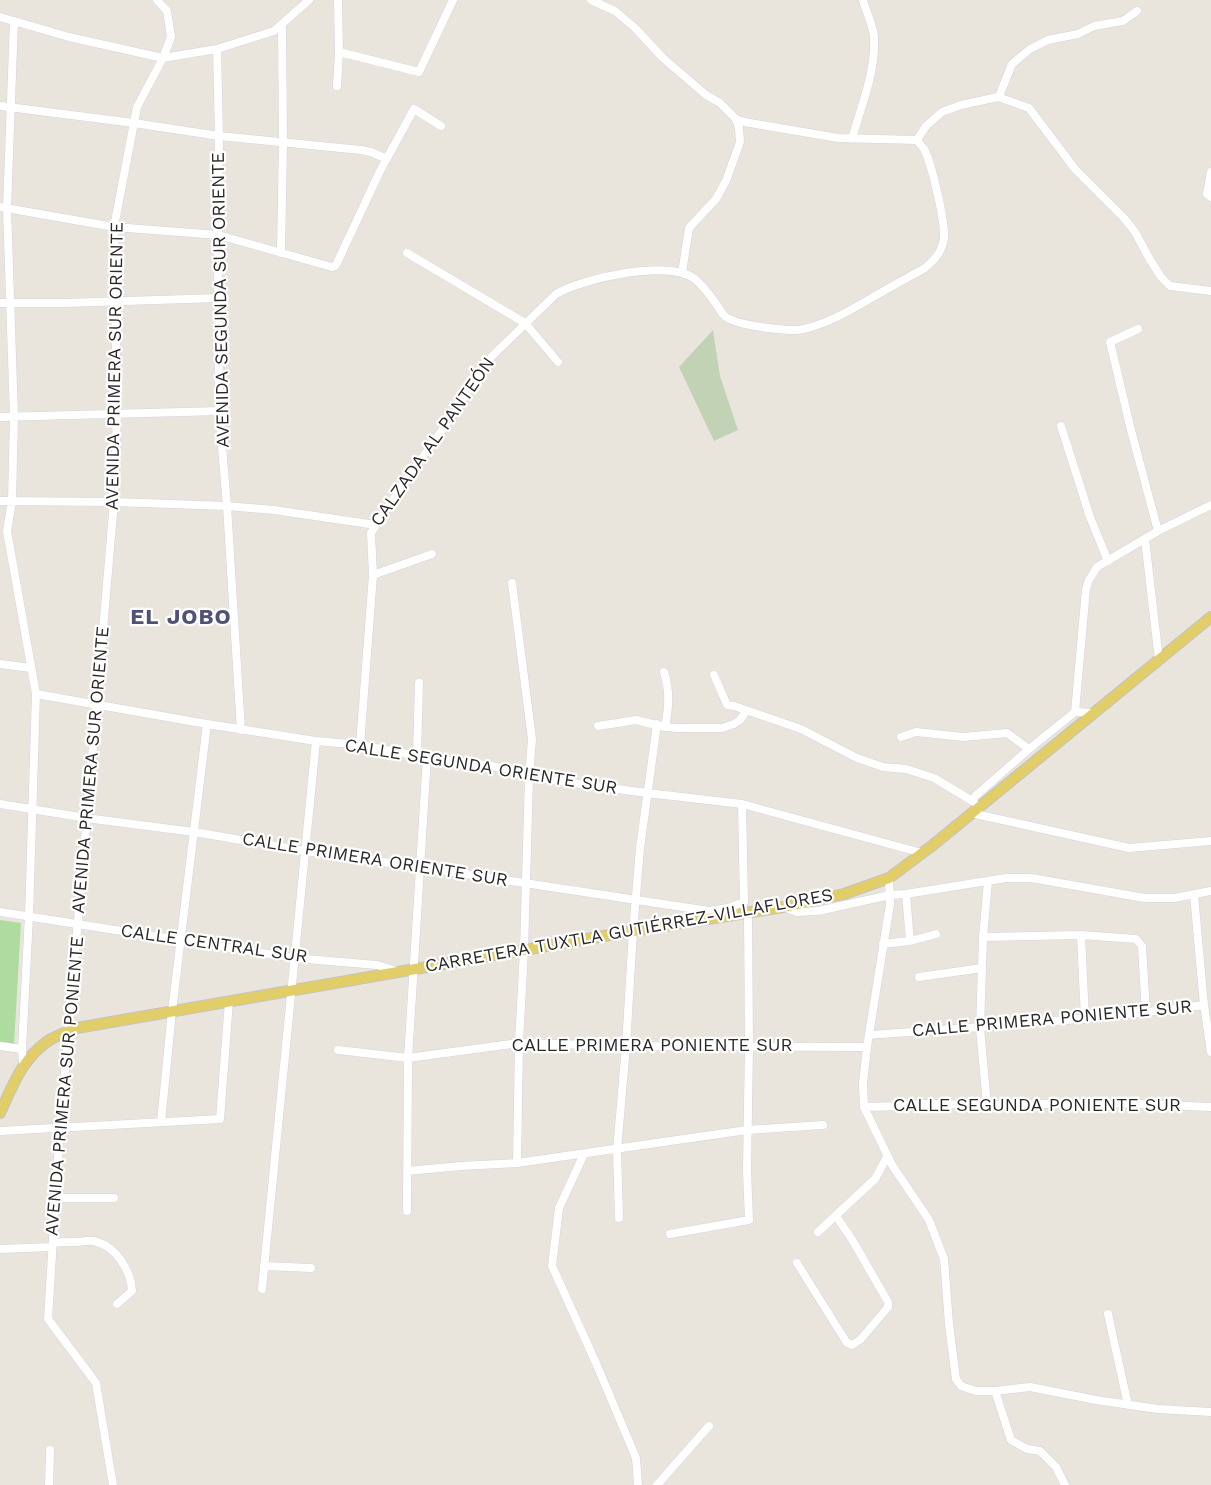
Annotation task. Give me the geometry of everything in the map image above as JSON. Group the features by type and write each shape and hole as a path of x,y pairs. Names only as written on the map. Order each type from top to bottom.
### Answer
{"main road":[{"name":"CARRETERA TUXTLA GUTIÉRREZ-VILLAFLORES","path":"0,1113 23,1066 36,1051 49,1040 77,1028 633,931 746,907 783,906 844,894 888,878 971,813 975,803 1093,713 1211,617"}],"street":[{"name":"AVENIDA PRIMERA SUR ORIENTE","path":"78,924 114,502 117,413 114,227 137,107 171,37 167,11 157,0"},
{"path":"0,17 69,37 162,58 217,49 274,31 309,0"},
{"path":"337,86 339,52 338,0"},
{"path":"339,52 420,72 453,0"},
{"path":"591,0 615,11 636,28 663,58 706,95 720,103 736,119 744,122 852,139 917,140"},
{"path":"852,139 865,97 874,36 863,0"},
{"path":"998,97 1012,64 1030,49 1048,40 1078,34 1094,26 1123,21 1138,11"},
{"path":"14,21 12,108 4,207 11,303 14,417 12,501 7,531 36,694 29,916 22,1049 23,1066"},
{"path":"281,253 283,142 282,24"},
{"name":"AVENIDA SEGUNDA SUR ORIENTE","path":"217,49 219,136 219,411 241,730"},
{"path":"917,140 926,126 942,112 961,105 998,97 1028,108 1075,169 1124,218 1135,232 1161,277 1170,286 1211,291"},
{"path":"0,106 219,136 361,150 387,159"},
{"path":"4,207 114,227 218,235 332,267 335,266 380,171 414,109 441,126"},
{"path":"736,119 740,142 726,180 716,199 689,228 682,273 695,279 716,303 725,317 754,326 772,329 800,330 834,318 916,274 934,260 942,246 944,236 942,220 931,170 924,149 917,140"},
{"path":"1211,172 1207,194 1211,197"},
{"path":"407,253 525,323 558,362"},
{"name":"CALZADA AL PANTEÓN","path":"360,745 373,575 371,533 455,412 485,363 556,294 567,288 626,272 659,270 682,273"},
{"path":"0,303 218,298"},
{"path":"1138,329 1110,342 1128,421 1158,531"},
{"path":"0,416 219,411"},
{"path":"1061,426 1090,517 1108,561"},
{"path":"0,502 114,502 227,506 274,510 376,525"},
{"path":"714,675 727,705 801,729 857,758 883,767 906,769 934,778 975,803 1029,749 1069,719 1075,712 1086,589 1097,567 1158,531 1211,505"},
{"path":"1145,539 1159,660"},
{"path":"373,575 432,554"},
{"path":"512,582 532,739 519,1043 517,1164"},
{"path":"0,664 31,668"},
{"path":"664,672 670,701 665,727"},
{"path":"417,755 419,683"},
{"name":"CALLE SEGUNDA ORIENTE SUR","path":"36,694 241,730 316,741 360,745 485,765 512,770 529,777 742,804 922,852"},
{"path":"598,726 636,720 665,727 722,728 740,720 746,711"},
{"path":"1075,712 1093,713"},
{"path":"160,1122 207,724"},
{"path":"619,1218 617,1150 633,931 657,724"},
{"path":"901,737 916,732 963,737 1007,733 1029,749"},
{"path":"262,1289 316,741"},
{"path":"406,1211 408,1058 427,757"},
{"name":"CALLE PRIMERA ORIENTE SUR","path":"0,804 419,867 636,901 711,915"},
{"path":"670,1234 748,1220 747,1130 749,1046 742,804"},
{"path":"971,813 1129,848 1211,841"},
{"path":"888,878 890,904 867,1047 863,1083 864,1106 888,1157 929,1220 944,1259 956,1379 962,1386 976,1391 995,1392 1030,1388 1158,1409 1211,1412"},
{"path":"783,906 797,912 818,911 890,895 1006,878 1031,878 1144,898 1174,898 1211,891"},
{"path":"987,1105 980,1028 983,937 988,881"},
{"path":"906,894 910,941"},
{"path":"1194,895 1204,1005 1211,1052"},
{"name":"CALLE CENTRAL SUR","path":"0,912 294,958 376,965 399,972"},
{"name":"AVENIDA PRIMERA SUR PONIENTE","path":"78,924 60,1128 48,1319 96,1383 113,1485"},
{"path":"883,944 910,941 936,934"},
{"path":"983,937 1081,935 1136,938 1142,946 1146,1013"},
{"path":"1081,935 1085,1019"},
{"path":"354,980 357,963"},
{"path":"919,977 982,968"},
{"path":"0,1131 220,1119 229,1001"},
{"name":"CALLE PRIMERA PONIENTE SUR","path":"869,1036 1085,1019 1204,1005"},
{"name":"CALLE PRIMERA PONIENTE SUR","path":"338,1050 408,1058 519,1043 626,1046 867,1047"},
{"path":"0,1046 22,1049"},
{"name":"CALLE SEGUNDA PONIENTE SUR","path":"864,1106 1114,1103 1211,1108"},
{"path":"407,1171 461,1166 517,1164 747,1130 823,1125"},
{"path":"584,1154 559,1208 552,1266 636,1458 638,1485"},
{"path":"818,1232 875,1179 888,1157"},
{"path":"56,1198 114,1198"},
{"path":"797,1263 847,1343 852,1345 861,1339 888,1307 888,1302 853,1241 836,1216"},
{"path":"0,1249 92,1241 106,1247 118,1256 127,1269 131,1281 132,1291 116,1304"},
{"path":"264,1266 311,1268"},
{"path":"1108,1314 1128,1405"},
{"path":"995,1392 1011,1440 1027,1448 1040,1451 1056,1467 1065,1485"},
{"path":"657,1485 709,1426"},
{"path":"49,1485 50,1450"}],"green space":[{"path":"713,330 720,376 738,430 714,441 679,367"},
{"path":"0,920 21,923 14,1044 0,1042"}],"district":[{"name":"EL JOBO","path":"181,618"}]}
